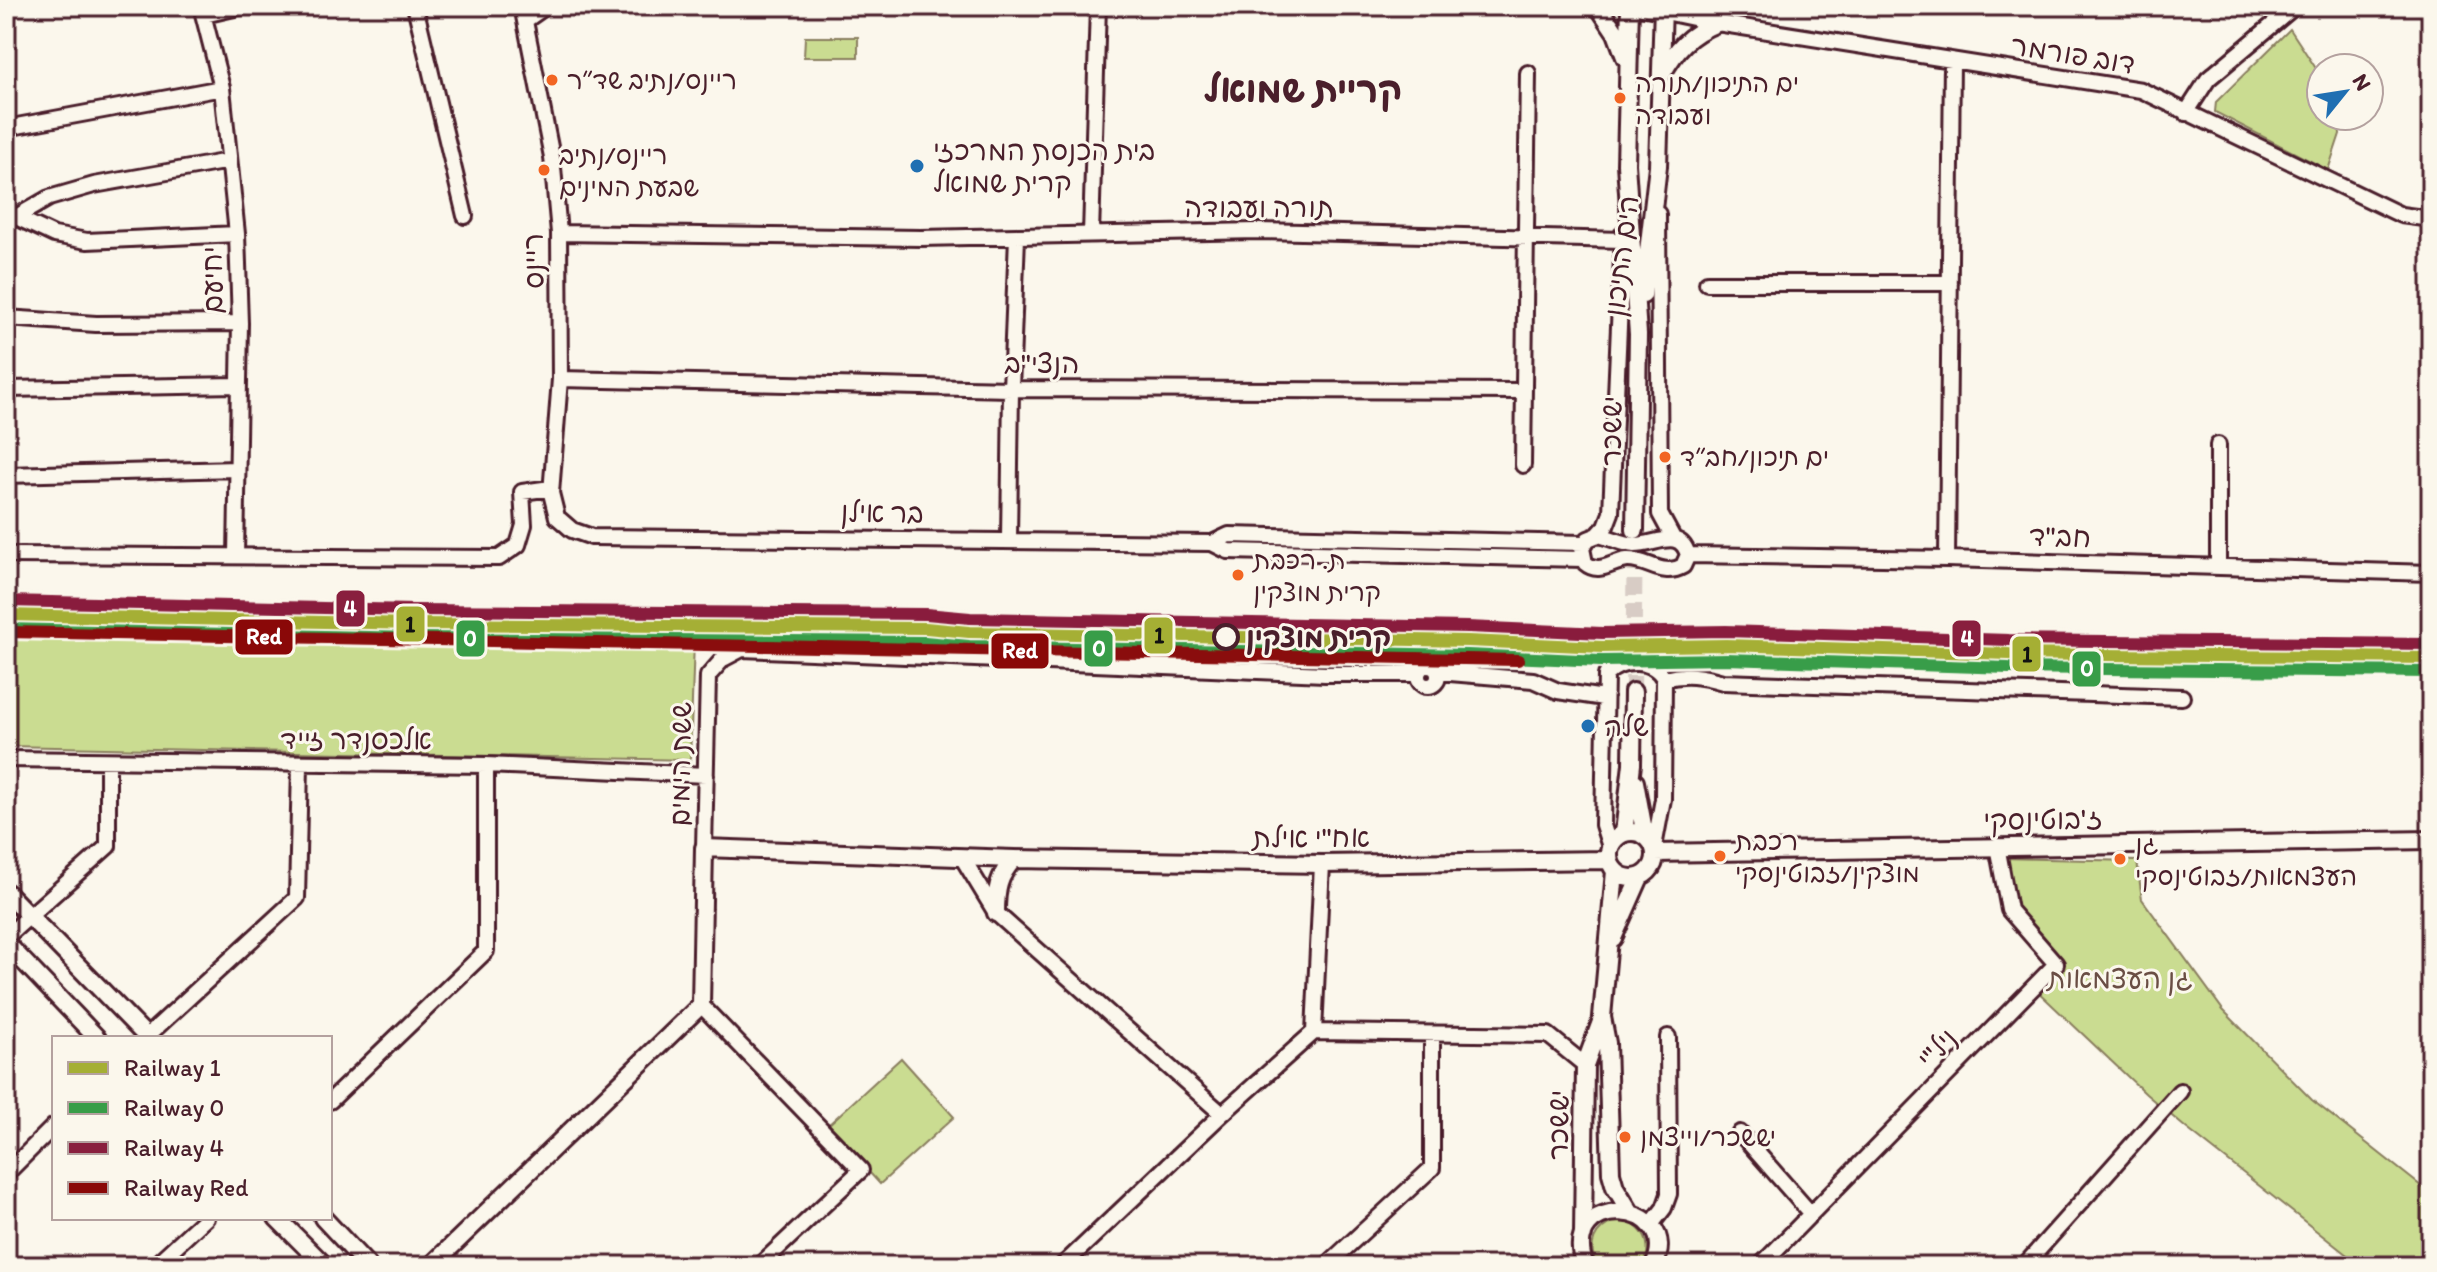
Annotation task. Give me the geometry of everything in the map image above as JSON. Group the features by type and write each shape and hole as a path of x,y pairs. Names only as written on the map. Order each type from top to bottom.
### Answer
{"street":[{"path":"203,11 243,6"},
{"path":"415,6 465,216"},
{"path":"524,13 546,6"},
{"path":"1091,234 1098,6"},
{"path":"1598,6 1607,15 1623,48 1628,81"},
{"name":"הים התיכון","path":"1630,6 1626,164 1638,334"},
{"name":"דוב פורמר","path":"1637,6 1663,9 1717,23 2141,90 2401,215 2431,219"},
{"path":"2186,113 2208,79 2295,6"},
{"name":"הים התיכון","path":"1638,334 1658,166 1663,9"},
{"name":"יחיעם","path":"203,11 222,88 237,234 240,323 236,556"},
{"name":"ריינס","path":"524,13 552,157 559,233 560,379 551,488 557,517"},
{"path":"1661,76 1684,42 1698,30 1717,23"},
{"path":"1947,559 1952,61"},
{"path":"1523,465 1528,73"},
{"path":"6,128 222,88"},
{"path":"11,218 49,198 94,185 229,161"},
{"path":"1583,559 1584,543 1598,535 1611,513 1626,164"},
{"path":"1658,166 1660,514 1673,538 1683,544 1688,555"},
{"path":"11,218 54,235 87,241 237,234"},
{"name":"תורה ועבודה","path":"559,233 1017,237 1257,231 1623,240"},
{"path":"1009,539 1017,237"},
{"path":"1707,283 1950,283"},
{"path":"6,318 96,324 240,323"},
{"name":"יששכר","path":"1635,530 1638,334"},
{"name":"הנצי\"ב","path":"560,379 1011,389 1524,391"},
{"path":"6,389 238,385"},
{"path":"2218,445 2218,567"},
{"path":"6,475 237,469"},
{"path":"6,555 499,558 518,545 524,525 522,492 551,488"},
{"name":"בר אילן","path":"557,517 572,530 592,537 1212,543 1228,551 1583,559 1587,566 1597,569 1628,560 1671,571 1683,566 1688,555"},
{"name":"בר אילן","path":"1212,543 1229,535 1584,543"},
{"path":"1598,535 1629,544 1673,538"},
{"name":"חב\"ד","path":"1688,555 2431,573"},
{"name":"ששת הימים","path":"701,1005 708,676 723,659 742,649 1325,674 1417,674 1426,665 1433,666 1438,672 1533,680 1558,691 1604,698"},
{"path":"1632,764 1652,845 1653,865 1640,877 1627,878 1611,859 1603,825 1604,698 1606,675 1633,663 1656,669 1664,679 1663,799 1652,845"},
{"path":"1664,679 1700,675 1723,682 2182,697"},
{"path":"1624,833 1632,764 1633,692"},
{"name":"אלכסנדר זייד","path":"6,759 486,765 706,775"},
{"path":"6,937 108,846 108,762"},
{"path":"148,1036 297,898 300,765"},
{"path":"332,1099 486,951 486,765"},
{"path":"1611,859 1618,836 1624,833 1631,831 1652,845"},
{"name":"ז'בוטינסקי","path":"1652,845 1997,846 2431,840"},
{"name":"ניל\"י","path":"1766,1264 2056,964 2009,910 1997,846"},
{"path":"704,848 1014,859"},
{"path":"962,857 996,913 1222,1114"},
{"path":"996,913 996,891 1001,872 1014,859"},
{"name":"אח\"י אילת","path":"1014,859 1322,864 1611,859"},
{"name":"יששכר","path":"1579,1263 1583,1235 1585,1065 1602,1017 1611,859"},
{"path":"1314,1032 1322,864"},
{"name":"יששכר","path":"1608,950 1640,877"},
{"path":"6,892 146,1036"},
{"path":"6,943 95,1036"},
{"path":"431,1266 701,1005 861,1170 759,1266"},
{"name":"יששכר","path":"1602,1017 1607,1043 1611,1173 1615,1187 1630,1212"},
{"path":"1062,1266 1222,1114 1314,1032 1548,1035 1585,1065"},
{"path":"1326,1266 1432,1168 1432,1034"},
{"path":"1650,1226 1664,1208 1669,1194 1668,1037"},
{"path":"2024,1266 2180,1091"},
{"path":"6,1174 52,1128"},
{"path":"1740,1133 1811,1214"},
{"path":"1583,1235 1588,1225 1606,1212 1630,1212 1650,1226 1656,1258 1669,1266"},
{"path":"154,1266 204,1220"},
{"path":"279,1220 325,1266"},
{"path":"325,1220 368,1266"}],"green space":[{"path":"2290,29 2305,52 2305,132 2340,132 2328,170 2215,112 2216,102"},
{"path":"805,37 858,37 858,57 804,57"},
{"path":"6,637 694,641 690,760 6,746"},
{"name":"גן העצמאות","path":"1999,858 2137,861 2142,899 2223,1010 2312,1100 2431,1194 2431,1266 2361,1266 2146,1094 2033,987 2056,963 2009,910"},
{"path":"901,1058 954,1117 880,1184 827,1126"},
{"path":"1615,1221 1632,1225 1643,1234 1647,1249 1643,1266 1597,1265 1594,1239 1597,1233"}],"tunnel":[{"path":"1633,692 1635,530"}],"rail line":[{"name":"4","path":"6,601 414,610 926,614 970,618 1468,627 1602,633 1726,631 2009,640 2431,644"},
{"name":"1","path":"6,615 414,624 926,628 969,632 1468,641 1602,647 1726,645 2009,654 2431,658"},
{"name":"0","path":"6,629 414,638 925,642 969,646 1468,655 1601,661 1726,659 2009,668 2431,672"},
{"name":"Red","path":"6,632 1518,660"}],"place":[{"name":"ריינס/נתיב שד״ר","path":"552,80"},
{"name":"ים התיכון/תורה ועבודה","path":"1620,98"},
{"name":"בית הכנסת המרכזי קרית שמואל","path":"917,166"},
{"name":"ריינס/נתיב שבעת המינים","path":"544,170"},
{"name":"ים תיכון/חב״ד","path":"1665,457"},
{"name":"ת. רכבת קרית מוצקין","path":"1238,575"},
{"name":"קרית מוצקין","path":"1226,637"},
{"name":"שלה","path":"1588,726"},
{"name":"רכבת מוצקין/זבוטינסקי","path":"1720,856"},
{"name":"גן העצמאות/זבוטינסקי","path":"2120,859"},
{"name":"יששכר/וייצמן","path":"1625,1137"}],"district":[{"name":"קריית שמואל","path":"1303,89"}]}
